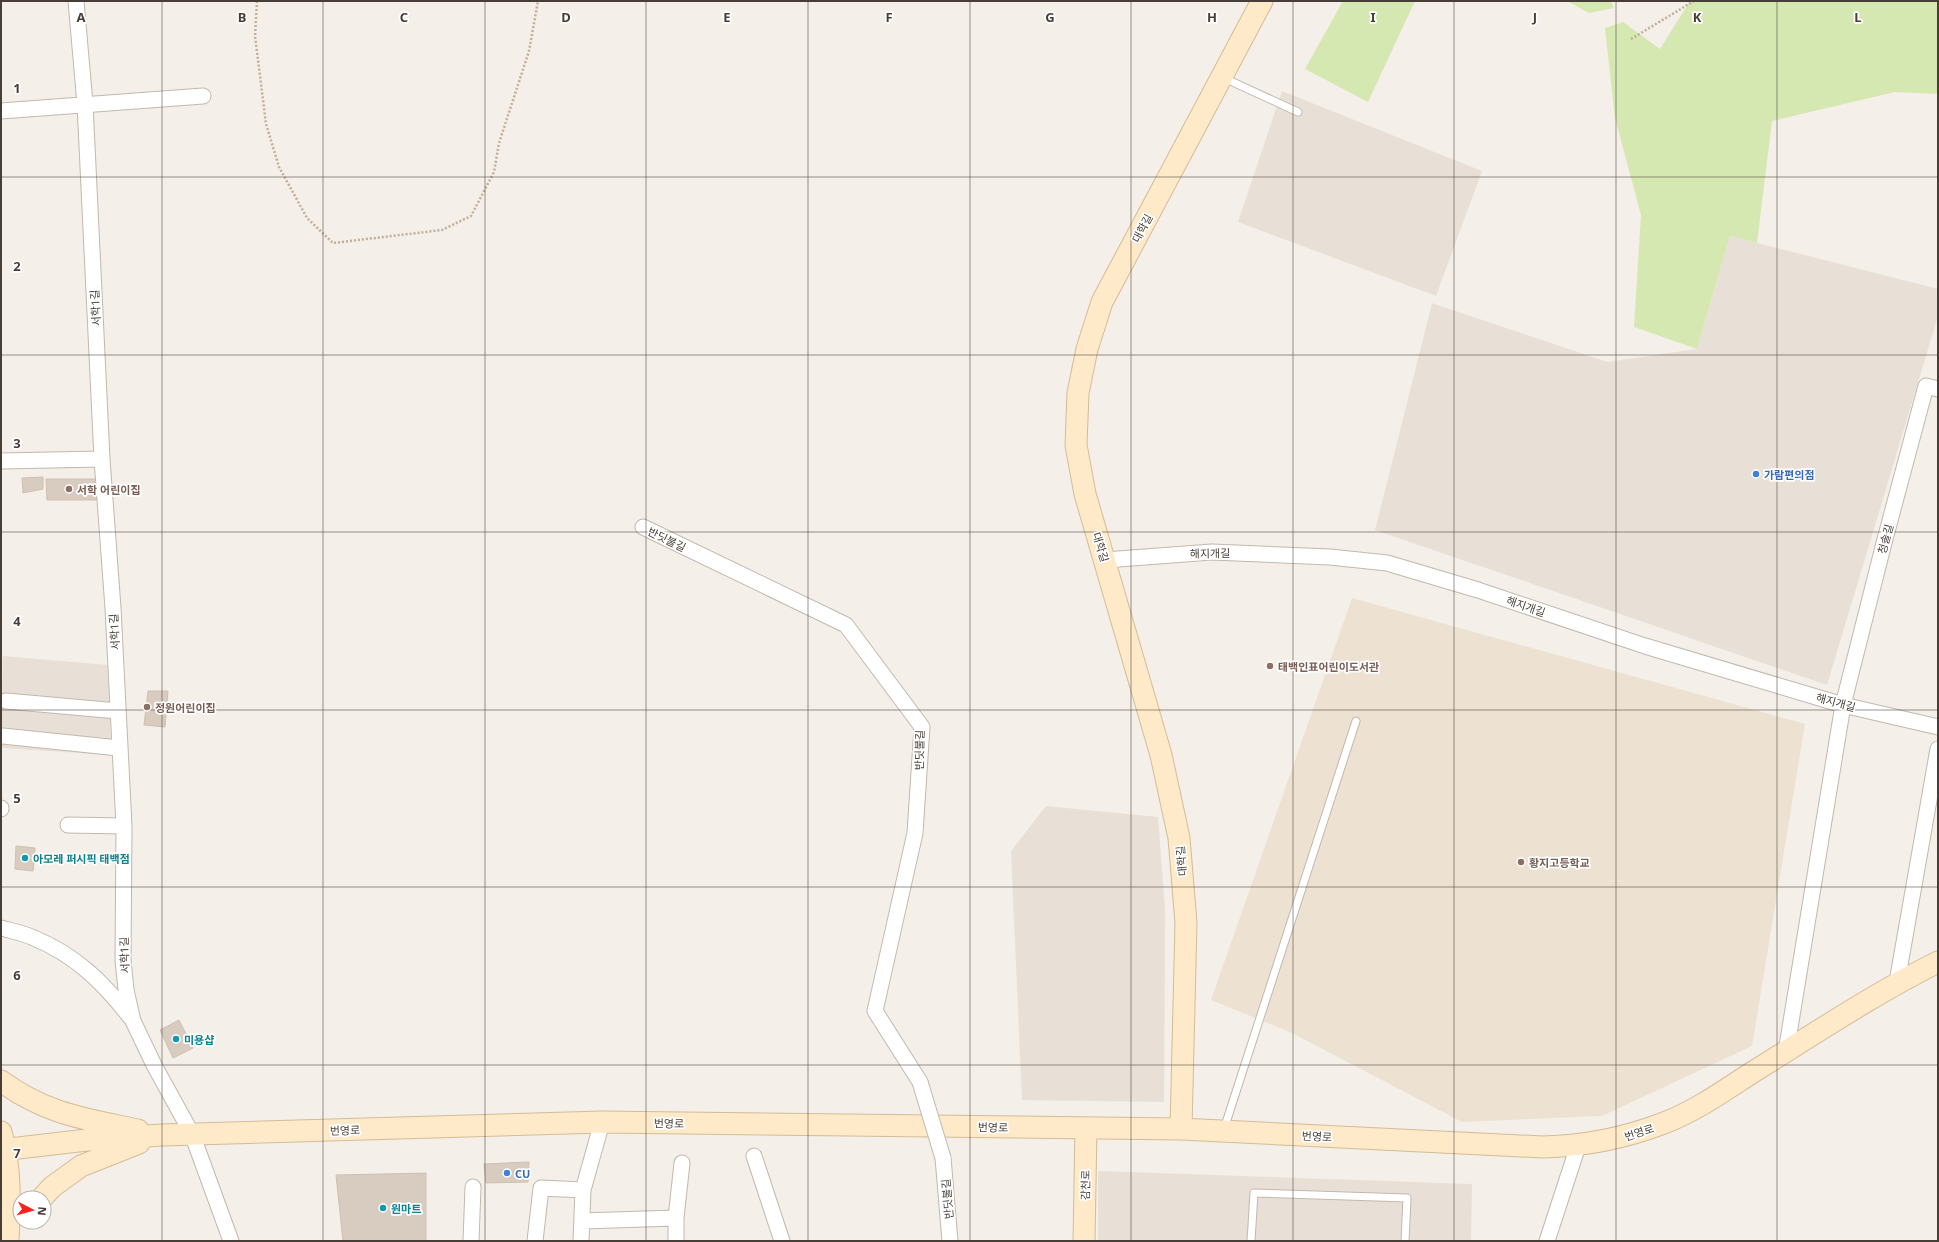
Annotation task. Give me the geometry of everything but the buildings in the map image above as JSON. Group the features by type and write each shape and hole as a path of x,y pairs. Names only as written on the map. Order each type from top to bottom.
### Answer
{"street":[{"name":"서학1길","path":"76,1 85,104 102,459 113,608 124,826 123,960 126,990 133,1021 154,1065 192,1134 231,1241"},
{"name":"대학길","path":"1181,1129 1186,923 1179,838 1161,755 1085,494 1076,445 1078,393 1087,349 1102,302 1262,1"},
{"path":"1,111 203,96"},
{"name":"청솔길","path":"1843,705 1926,386 1938,389"},
{"path":"1,461 102,459"},
{"name":"반딧불길","path":"643,527 846,625 922,727 915,833 875,1011 920,1082 943,1158 950,1241"},
{"name":"해지개길","path":"1105,560 1212,552 1330,557 1387,564 1464,586 1645,646 1843,705 1938,727"},
{"path":"6,701 118,711"},
{"path":"1786,1052 1843,705"},
{"path":"3,736 119,748"},
{"path":"1897,982 1938,749"},
{"path":"68,825 124,826"},
{"path":"1,928 34,938 77,961 109,990 133,1021"},
{"name":"번영로","path":"3,1144 162,1135 602,1122 1181,1129 1543,1147 1578,1146 1624,1137 1666,1123 1707,1101 1897,982 1938,962"},
{"path":"1,1081 21,1095 44,1107 73,1116 162,1135"},
{"path":"581,1241 584,1190 602,1122"},
{"name":"감천로","path":"1084,1241 1086,1128"},
{"path":"49,1190 81,1166 162,1135"},
{"path":"3,1144 10,1204 8,1241"},
{"path":"1547,1241 1578,1146"},
{"path":"754,1156 782,1241"},
{"path":"676,1241 676,1218 682,1163"},
{"path":"471,1241 473,1186"},
{"path":"535,1241 541,1188 584,1190"},
{"path":"582,1221 676,1218"},
{"path":"18,1241 22,1230"}],"lane":[{"path":"1222,77 1298,112"},
{"path":"1224,1131 1356,721"},
{"path":"1251,1241 1254,1193 1407,1198 1405,1241"}],"path":[{"path":"257,1 255,36 266,124 279,167 307,218 333,243 442,230 471,216 494,172 499,143 529,51 538,1"},
{"path":"1630,39 1694,1"}],"shaded area":[{"path":"1282,91 1482,171 1436,296 1238,222"},
{"path":"1730,236 1938,289 1938,316 1827,685 1375,530 1432,303 1607,362 1697,349"},
{"name":"황지고등학교","path":"1352,598 1805,724 1752,1046 1602,1116 1462,1122 1292,1033 1211,1000"},
{"path":"3,656 108,665 111,755 1,748"},
{"path":"1046,806 1158,817 1165,909 1164,1102 1022,1100 1011,851"},
{"path":"1098,1171 1472,1184 1471,1241 1098,1241"}],"green space":[{"path":"1343,1 1415,1 1368,102 1305,69"},
{"path":"1567,1 1611,1 1614,8 1589,13"},
{"path":"1690,1 1938,1 1938,94 1895,92 1772,121 1757,243 1730,236 1697,349 1634,327 1641,215 1615,118 1605,28 1623,22 1660,49"}],"place":[{"name":"가람편의점","path":"1756,474"},
{"name":"서학 어린이집","path":"69,489"},
{"name":"태백인표어린이도서관","path":"1270,666"},
{"name":"정원어린이집","path":"147,707"},
{"name":"아모레 퍼시픽 태백점","path":"25,858"},
{"name":"황지고등학교","path":"1521,862"},
{"name":"미용샵","path":"176,1039"},
{"name":"CU","path":"507,1173"},
{"name":"원마트","path":"383,1208"}]}
